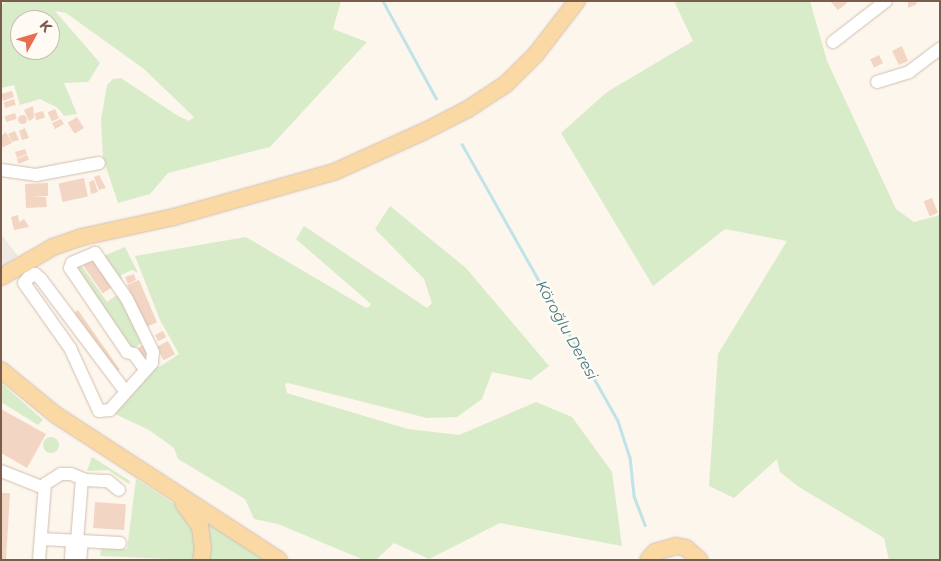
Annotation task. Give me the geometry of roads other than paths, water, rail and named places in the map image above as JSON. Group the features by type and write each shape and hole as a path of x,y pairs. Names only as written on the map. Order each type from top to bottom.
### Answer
{"main road":[{"path":"1,277 28,269 53,247 82,237 174,217 334,172 425,131 468,109 506,84 536,54 577,1"},
{"path":"1,370 56,416 279,560"},
{"path":"170,489 200,526 203,549 201,560"},
{"path":"648,560 665,547 676,546 699,558"}],"street":[{"path":"834,42 886,1"},
{"path":"877,82 910,72 940,49"},
{"path":"1,170 36,175 99,163"},
{"path":"125,391 42,279 28,269 24,283 70,348 99,411 110,410 153,360 153,352 127,299 95,253 72,263 70,268 116,336 145,369"},
{"path":"1,471 44,488"},
{"path":"39,560 44,488 61,474 72,474 82,479 103,480 119,490"},
{"path":"71,560 77,541 82,479"},
{"path":"41,539 120,542"},
{"path":"77,541 80,560"}],"waterway":[{"name":"Köroğlu Deresi","path":"383,1 436,98"},
{"name":"Köroğlu Deresi","path":"462,144 618,421 630,457 634,496 645,525"}]}
